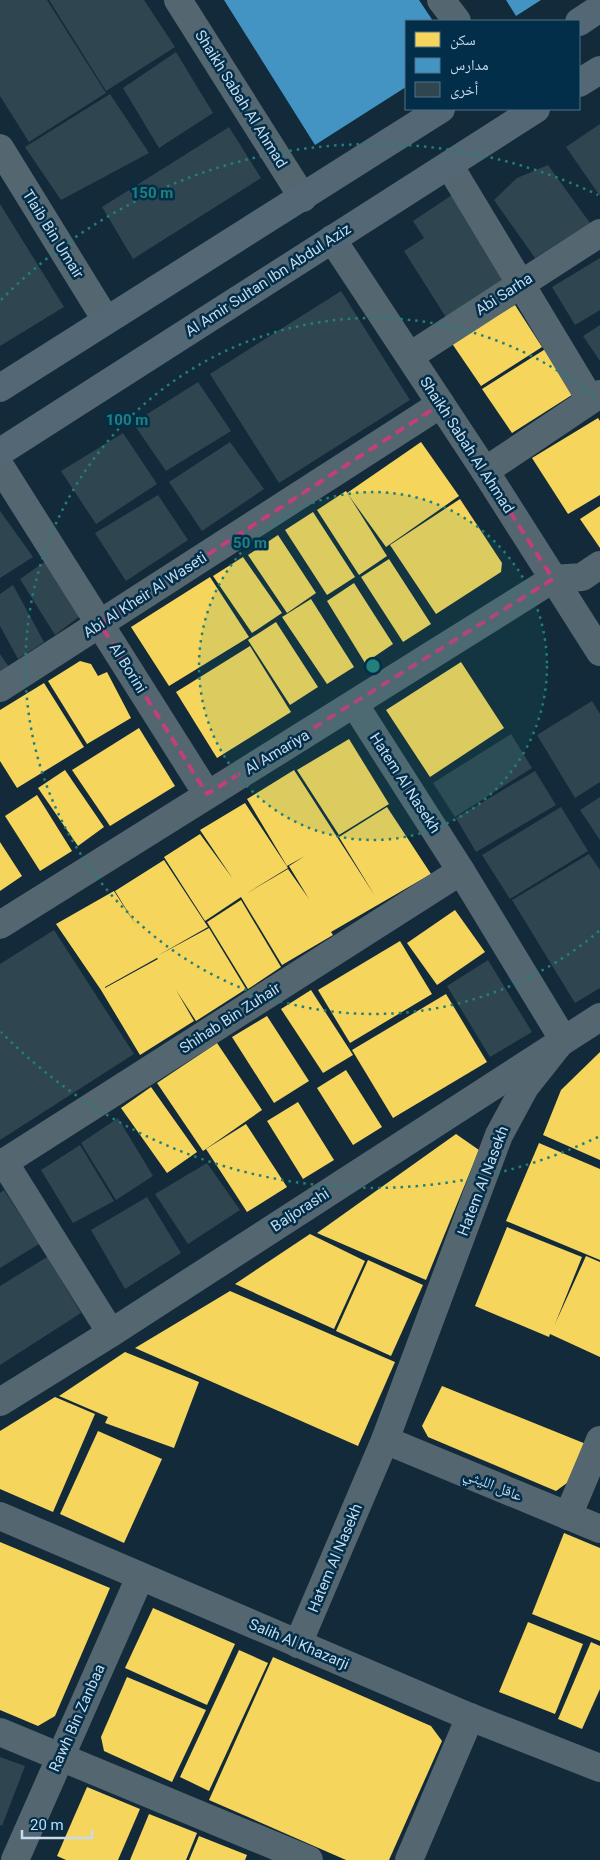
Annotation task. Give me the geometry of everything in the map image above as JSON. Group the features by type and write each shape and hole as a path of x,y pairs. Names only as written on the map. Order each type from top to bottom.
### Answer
{"street":[{"name":"Shaikh Sabah Al Ahmad","path":"178,0 303,198"},
{"path":"441,0 456,20"},
{"path":"580,21 600,8"},
{"path":"580,82 600,70"},
{"path":"0,388 439,110"},
{"name":"Al Amir Sultan Ibn Abdul Aziz","path":"0,452 534,110"},
{"name":"Tlaib Bin Umair","path":"0,148 106,320"},
{"path":"449,165 519,284 595,396 485,471"},
{"name":"Abi Sarha","path":"410,356 600,233"},
{"name":"Shaikh Sabah Al Ahmad","path":"332,239 485,471 600,652"},
{"name":"Abi Al Kheir Al Waseti","path":"0,688 441,404"},
{"name":"Al Borini","path":"0,466 207,794"},
{"path":"553,578 582,577 600,565"},
{"name":"Al Amariya","path":"0,925 553,578"},
{"name":"Hatem Al Nasekh","path":"298,1644 385,1440 499,1135 525,1087 563,1039 461,871 355,704"},
{"name":"Shihab Bin Zuhair","path":"2,1164 461,871"},
{"name":"Baljorashi","path":"0,1402 111,1334 600,1016"},
{"path":"2,1164 111,1334"},
{"name":"عاقل الليثي","path":"385,1440 600,1529"},
{"path":"568,1516 600,1440"},
{"name":"Salih Al Khazarji","path":"0,1516 298,1644 600,1768"},
{"name":"Rawh Bin Zanbaa","path":"15,1860 59,1756 140,1577"},
{"path":"409,1860 470,1716"},
{"path":"0,1732 309,1860"}],"highlighted area":[{"path":"441,404 553,579 207,794 100,624"}],"building: سكن":[{"path":"515,305 542,347 481,386 451,342"},
{"path":"547,348 575,393 512,433 482,389"},
{"path":"598,418 600,421 600,495 568,514 532,458"},
{"path":"421,442 459,496 386,547 347,493"},
{"path":"346,491 387,556 359,575 317,510"},
{"path":"460,499 502,563 501,572 436,614 390,545"},
{"path":"600,506 600,548 580,519"},
{"path":"313,512 355,577 327,595 285,530"},
{"path":"278,535 316,593 287,613 248,555"},
{"path":"243,557 282,613 252,633 213,576"},
{"path":"389,559 431,624 403,642 361,577"},
{"path":"210,577 249,637 169,686 131,627"},
{"path":"354,583 393,644 365,663 327,601"},
{"path":"311,599 354,667 327,684 282,617"},
{"path":"276,622 318,687 290,705 248,640"},
{"path":"250,646 291,712 217,758 176,692"},
{"path":"80,661 91,664 98,676 107,672 131,718 87,744 48,681"},
{"path":"461,662 504,728 430,777 386,710"},
{"path":"44,683 84,747 17,788 0,761 0,710"},
{"path":"139,728 175,786 110,826 72,770"},
{"path":"349,739 389,804 339,835 297,770"},
{"path":"65,770 104,827 78,846 38,788"},
{"path":"294,770 375,896 339,837 387,807 431,874 331,932 333,935 282,965 241,897 205,921 164,857 200,834 233,879 200,830 245,803 288,868 244,895 288,869 309,899 289,866 305,856 287,866 247,799"},
{"path":"37,795 72,851 40,871 5,816"},
{"path":"0,842 22,876 0,891"},
{"path":"164,860 208,927 157,956 209,928 246,989 196,1021 176,990 194,1021 140,1055 101,990 56,924 114,891 137,927 115,891","holes":["157,958 158,959 105,988"]},
{"path":"241,900 281,967 248,989 207,922"},
{"path":"455,910 485,952 437,985 407,943"},
{"path":"400,941 432,994 350,1043 318,990"},
{"path":"311,990 353,1055 323,1073 281,1009"},
{"path":"446,994 487,1062 393,1118 352,1050"},
{"path":"267,1016 309,1081 274,1103 232,1037"},
{"path":"217,1043 262,1110 203,1151 157,1083"},
{"path":"600,1052 600,1160 543,1135 561,1090"},
{"path":"346,1070 382,1127 353,1145 317,1088"},
{"path":"151,1087 197,1152 167,1173 121,1108"},
{"path":"298,1102 334,1160 303,1179 267,1121"},
{"path":"246,1124 287,1187 247,1212 206,1149"},
{"path":"456,1134 479,1150 426,1280 317,1233"},
{"path":"539,1143 600,1169 600,1260 506,1221"},
{"path":"507,1227 582,1257 555,1324 586,1256 600,1262 600,1357 550,1334 549,1337 475,1306"},
{"path":"310,1234 365,1261 334,1329 235,1284"},
{"path":"368,1260 423,1285 391,1356 336,1331"},
{"path":"230,1291 395,1362 358,1446 135,1348"},
{"path":"125,1352 199,1382 174,1448 105,1423 108,1417 59,1396"},
{"path":"442,1386 586,1444 567,1483 556,1491 428,1437 422,1426"},
{"path":"55,1397 95,1414 53,1512 0,1489 0,1431"},
{"path":"98,1431 162,1459 124,1543 60,1514"},
{"path":"564,1533 600,1548 600,1641 532,1614"},
{"path":"0,1542 110,1588 55,1716 38,1726 0,1710"},
{"path":"153,1608 235,1644 207,1705 125,1668"},
{"path":"528,1622 583,1644 555,1714 499,1692"},
{"path":"591,1642 600,1646 600,1689 582,1729 558,1719"},
{"path":"239,1650 268,1663 209,1791 180,1777"},
{"path":"273,1657 431,1726 442,1741 389,1860 346,1860 209,1800"},
{"path":"127,1677 206,1710 172,1782 104,1751 101,1737"},
{"path":"87,1787 140,1809 118,1860 66,1860 57,1856"},
{"path":"149,1814 197,1833 186,1860 130,1860"},
{"path":"199,1836 247,1855 245,1860 189,1860"}],"building: مدارس":[{"path":"224,0 419,0 432,20 405,20 405,88 315,145"},
{"path":"506,0 541,0 516,16"}],"building: أخرى":[{"path":"0,0 47,0 106,93 29,142 0,96"},
{"path":"49,0 144,0 175,47 106,91"},
{"path":"176,52 213,113 159,148 123,88"},
{"path":"110,94 149,153 61,200 25,147"},
{"path":"600,124 600,196 566,147"},
{"path":"229,127 261,178 133,259 102,207"},
{"path":"548,165 590,223 535,258 494,200 517,178"},
{"path":"458,191 511,280 447,319 404,251 424,238 413,221"},
{"path":"0,204 64,307 0,346"},
{"path":"600,258 600,310 575,325 552,287"},
{"path":"341,291 410,400 279,483 210,374"},
{"path":"600,325 600,361 583,336"},
{"path":"198,382 231,431 166,471 133,423"},
{"path":"123,433 157,484 96,524 61,471"},
{"path":"230,442 264,489 202,531 169,482"},
{"path":"158,495 188,540 126,581 95,533"},
{"path":"0,511 33,557 0,578"},
{"path":"46,561 80,616 55,635 20,579"},
{"path":"13,585 44,642 18,659 0,626 0,594"},
{"path":"0,654 9,667 0,673"},
{"path":"592,701 600,714 600,782 575,798 537,735"},
{"path":"511,734 532,768 455,817 433,783"},
{"path":"535,771 556,805 476,852 456,818"},
{"path":"600,797 600,840 580,810"},
{"path":"561,807 588,851 510,899 482,855"},
{"path":"589,854 600,870 600,988 575,1003 512,900"},
{"path":"54,930 134,1054 0,1140 0,964"},
{"path":"488,960 532,1032 490,1057 447,986"},
{"path":"118,1118 153,1176 116,1200 81,1143"},
{"path":"80,1145 114,1201 73,1223 41,1170"},
{"path":"207,1163 240,1210 188,1244 155,1194"},
{"path":"4,1190 39,1244 0,1268 0,1193"},
{"path":"147,1197 181,1253 125,1289 91,1230"},
{"path":"47,1257 81,1313 0,1365 0,1286"},
{"path":"0,1757 25,1766 2,1826 0,1825"}]}
